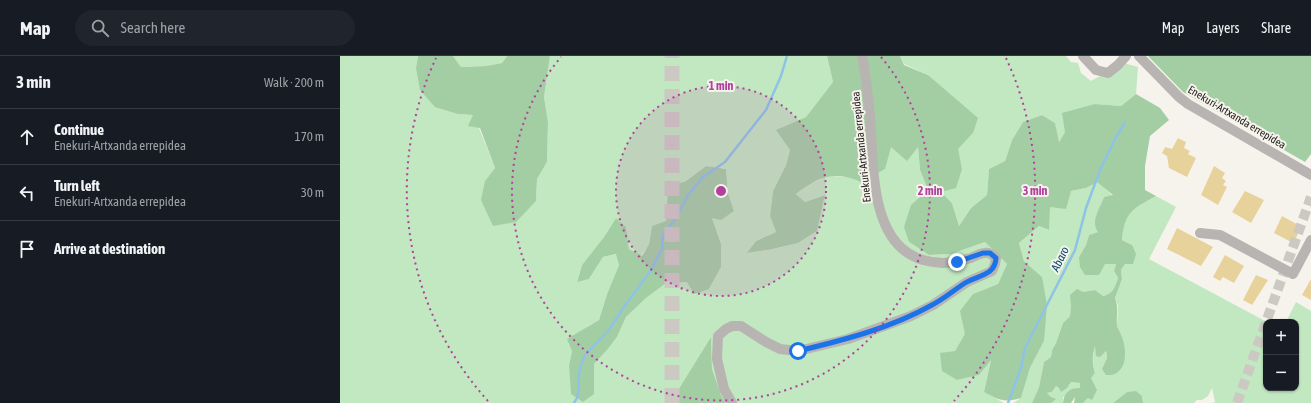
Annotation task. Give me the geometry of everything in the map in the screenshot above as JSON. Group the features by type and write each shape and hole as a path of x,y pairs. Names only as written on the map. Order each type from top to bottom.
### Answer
{"street":[{"name":"Enekuri-Artxanda errepidea","path":"732,403 724,389 716,359 718,336 726,329 732,326 740,326 780,349 798,351 848,339 911,316 933,305 967,282 992,271 995,264 996,258 990,253 983,253 957,262 945,264 919,259 900,246 891,236 883,221 877,199 867,83 862,56"},
{"path":"1083,56 1096,70 1108,72 1118,65 1126,56"},
{"name":"Enekuri-Artxanda errepidea","path":"1140,56 1188,104 1311,175"},
{"path":"1200,233 1220,235 1293,274 1311,240"}],"green space":[{"path":"340,56 418,56 416,68 458,114 473,115 495,168 485,181 536,201 537,179 547,162 548,122 544,97 550,56 827,56 833,82 806,117 777,130 790,150 786,165 773,191 770,216 776,232 756,241 748,253 798,243 817,231 825,195 805,202 796,194 809,184 829,176 851,177 891,147 918,146 920,170 928,190 909,242 929,255 951,254 985,242 1007,264 998,284 973,294 966,334 955,351 957,380 979,375 991,359 984,392 1004,403 726,403 721,395 712,369 711,337 670,403 340,403","holes":["706,166 726,169 728,193 734,211 712,218 721,244 721,267 709,289 687,282 665,284 646,298 626,317 617,337 594,364 594,394 569,365 572,351 587,327 599,320 607,294 619,265 617,254 603,257 589,279 577,281 582,265 604,237 616,218 626,227 629,249 641,256 649,244 652,226 666,222 668,187 686,181"]},
{"path":"418,56 453,56 461,67 486,66 502,63 507,56 550,56 544,97 548,122 547,162 537,179 536,201 516,222 493,226 481,200 485,181 495,168 480,128 468,126 473,115 458,114 435,107 420,90 416,68"},
{"path":"453,56 507,56 502,63 486,66 461,67"},
{"path":"827,56 900,56 904,65 928,75 978,118 973,133 958,149 962,169 956,188 941,192 952,203 959,226 971,208 987,195 989,169 1005,161 1012,140 1023,122 1042,115 1055,123 1059,142 1065,132 1062,113 1095,104 1121,106 1136,94 1160,108 1169,120 1150,136 1145,166 1145,190 1156,196 1141,204 1132,212 1125,223 1123,230 1122,240 1132,245 1136,254 1133,264 1125,264 1121,270 1122,279 1115,298 1117,309 1117,326 1122,336 1125,352 1124,362 1119,371 1115,374 1106,375 1102,369 1107,358 1106,351 1100,357 1096,356 1095,346 1093,353 1093,366 1095,373 1091,378 1097,390 1092,400 1088,398 1083,403 1074,403 1075,397 1071,403 1063,403 1068,391 1080,388 1080,383 1071,382 1067,388 1061,392 1056,386 1052,392 1047,393 1056,399 1051,403 1032,403 1039,387 1044,362 1051,357 1052,350 1063,323 1070,316 1070,295 1077,289 1083,292 1095,290 1103,296 1109,294 1113,290 1118,278 1114,271 1116,264 1105,264 1099,275 1085,275 1080,267 1079,257 1086,245 1089,235 1098,232 1095,219 1098,210 1104,197 1113,195 1097,182 1086,188 1071,191 1066,209 1050,207 1049,230 1039,226 1019,243 1024,261 1042,277 1047,305 1044,341 1030,368 1021,398 1015,400 1002,400 984,392 991,360 979,375 957,380 942,371 940,353 955,351 965,334 960,311 973,294 998,284 1007,264 985,242 951,254 929,255 909,242 904,227 911,205 928,190 920,170 918,147 907,161 891,147 885,169 861,182 852,178 835,176 827,177 811,183 796,194 805,202 825,195 817,231 798,243 747,253 756,241 776,232 770,216 773,191 786,165 790,150 776,130 806,117 833,82"},
{"path":"900,56 1066,56 1071,62 1078,63 1081,73 1091,81 1100,76 1110,77 1124,63 1138,67 1136,94 1121,106 1095,104 1065,132 1058,143 1055,123 1042,115 1023,122 1012,140 1005,161 989,169 987,195 971,208 959,226 952,203 941,192 962,169 957,149 973,133 928,75 904,64"},
{"path":"1148,56 1311,56 1311,154 1305,162 1183,92"},
{"path":"706,166 726,169 728,193 734,211 721,220 712,218 721,244 721,267 709,289 694,294 687,282 665,284 646,298 626,317 617,337 594,364 594,394 583,402 571,394 569,365 572,351 567,339 599,320 607,294 619,265 616,254 603,257 589,279 577,282 582,265 604,237 616,218 626,227 629,249 642,256 649,244 652,226 666,221 668,187 686,181"},
{"path":"1097,181 1113,196 1104,197 1096,216 1098,232 1089,235 1086,245 1079,257 1104,264 1116,264 1114,271 1118,278 1116,284 1109,294 1103,296 1095,290 1083,292 1071,305 1070,316 1063,323 1052,350 1051,357 1044,362 1039,387 1032,403 1013,403 1021,398 1030,368 1044,341 1042,277 1024,261 1019,243 1039,226 1049,230 1049,207 1071,191 1086,188"},
{"path":"1156,196 1176,207 1149,259 1263,320 1263,391 1299,391 1299,319 1288,319 1296,302 1311,311 1311,403 1212,403 1215,402 1212,388 1208,396 1202,400 1197,400 1194,403 1143,403 1142,396 1127,392 1113,403 1083,403 1088,398 1091,378 1095,373 1093,358 1095,344 1105,350 1107,358 1102,369 1122,336 1117,326 1118,306 1115,298 1122,279 1121,270 1125,264 1132,245 1122,240 1123,230 1128,217 1141,204"},
{"path":"711,337 712,369 721,395 726,403 670,403"},
{"path":"1071,382 1080,383 1080,389 1063,397 1063,403 1051,403 1055,399 1047,393 1052,392 1056,386 1059,388 1067,388"},
{"path":"1136,391 1142,396 1143,403 1113,403 1127,392"}],"building":[{"path":"1178,138 1186,142 1184,148 1190,151 1188,154 1196,158 1187,177 1169,168 1167,156 1162,153 1165,147 1172,149"},
{"path":"1214,166 1225,173 1222,178 1226,181 1223,185 1227,187 1218,205 1201,195"},
{"path":"1245,191 1264,200 1251,223 1232,212"},
{"path":"1282,216 1302,227 1293,243 1274,233"},
{"path":"1177,228 1213,247 1201,266 1167,249"},
{"path":"1225,255 1244,266 1234,283 1223,277 1220,281 1213,277"},
{"path":"1256,275 1268,280 1252,305 1243,300"},
{"path":"1311,279 1311,300 1302,295"}],"waterway":[{"path":"574,403 578,396 579,374 585,355 609,330 651,270 662,249 663,235 676,218 688,195 703,177 725,162 766,110 781,76 787,56"},
{"name":"Abaro","path":"1008,403 1021,368 1025,348 1075,250 1086,208 1100,170 1125,122"}],"tunnel":[{"path":"672,56 672,403"},
{"path":"1237,403 1311,197"}],"route":[{"path":"798,351 848,339 911,316 933,305 967,282 992,271 996,258 990,253 983,253 957,262"}]}
